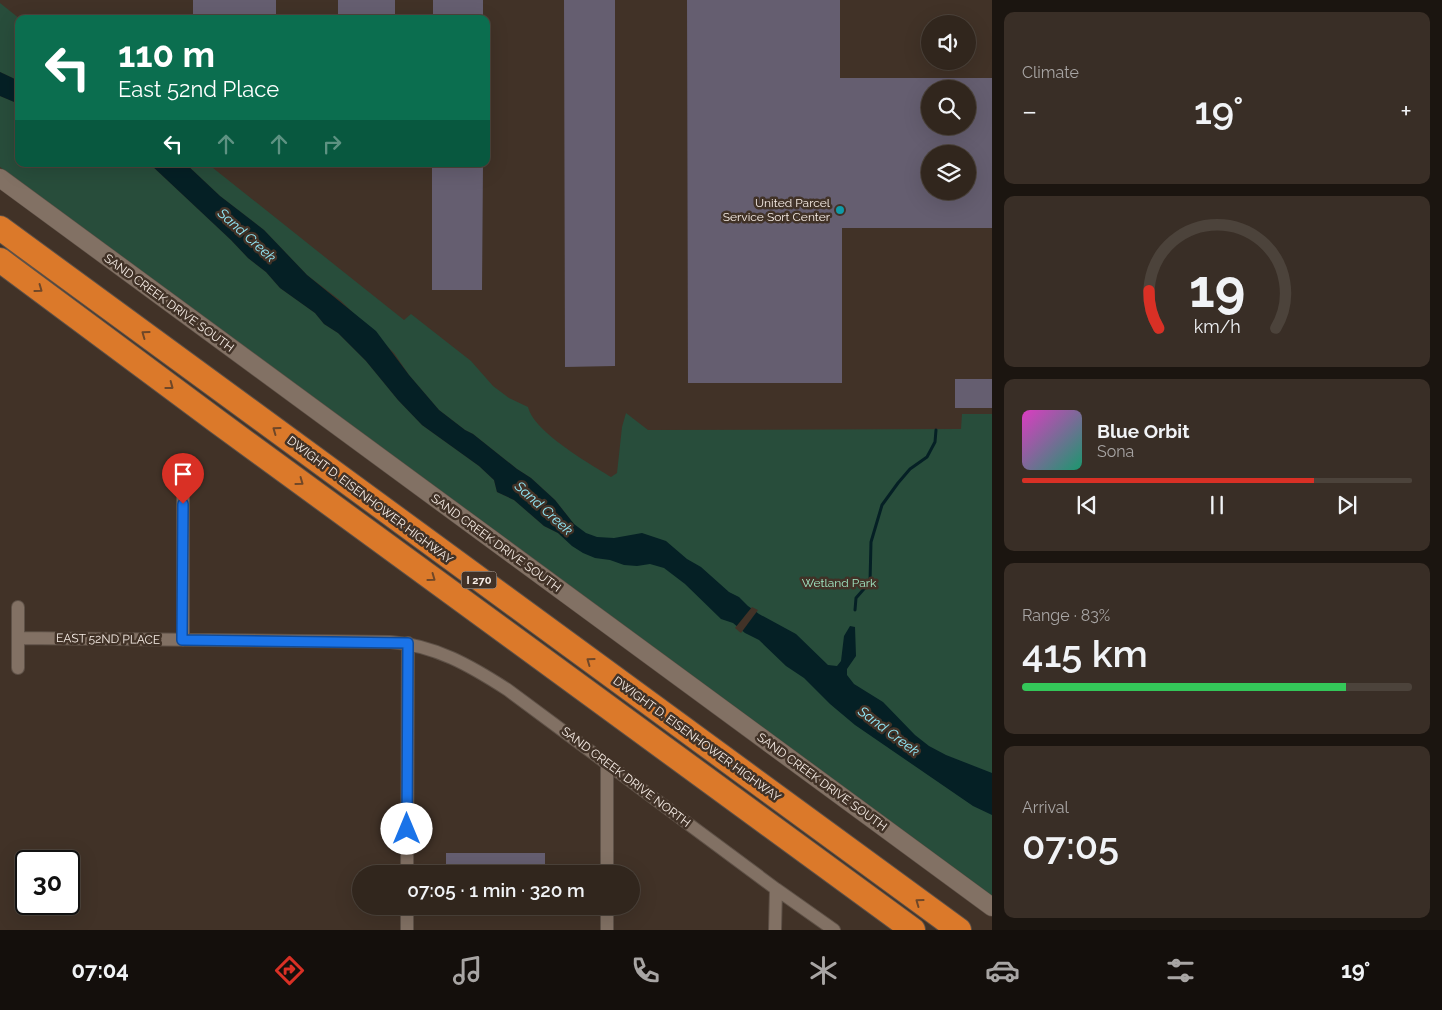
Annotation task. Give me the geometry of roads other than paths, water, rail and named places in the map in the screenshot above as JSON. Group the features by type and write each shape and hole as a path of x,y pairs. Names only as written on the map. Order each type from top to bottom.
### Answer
{"highway":[{"name":"DWIGHT D. EISENHOWER HIGHWAY","path":"0,228 959,930"},
{"name":"DWIGHT D. EISENHOWER HIGHWAY","path":"0,260 286,472 913,930"}],"main road":[{"name":"SAND CREEK DRIVE SOUTH","path":"0,178 992,907"}],"street":[{"path":"182,640 183,485"},
{"path":"18,607 18,668"},
{"name":"EAST 52ND PLACE","path":"18,638 408,643"},
{"path":"407,865 408,643"},
{"name":"SAND CREEK DRIVE NORTH","path":"408,643 439,651 474,668 508,690 834,930"},
{"path":"607,764 607,865"},
{"path":"775,930 776,889"},
{"path":"407,915 407,930"},
{"path":"607,915 607,930"}],"water":[{"path":"0,72 15,79 15,102 0,96"},
{"name":"Sand Creek","path":"153,167 189,167 220,196 264,230 307,275 376,331 409,375 439,410 531,478 555,500 574,524 586,533 597,537 614,538 642,533 666,541 759,614 796,634 828,665 837,666 841,661 844,636 850,626 855,627 856,656 847,669 847,675 854,684 883,702 915,735 929,746 946,755 992,773 992,815 973,806 855,725 804,678 786,666 759,640 745,633 733,623 721,619 685,584 664,568 650,564 624,565 583,553 558,533 544,526 514,500 497,492 494,480 479,466 422,425 398,400 366,361 338,333 324,324 315,313 280,288 266,272 248,258"}],"waterway":[{"path":"855,610 856,598 870,582 871,542 882,505 910,469 927,457 935,442 936,430"}],"place":[{"name":"United Parcel Service Sort Center","path":"840,210"}],"park label":[{"name":"Wetland Park","path":"839,583"}]}
